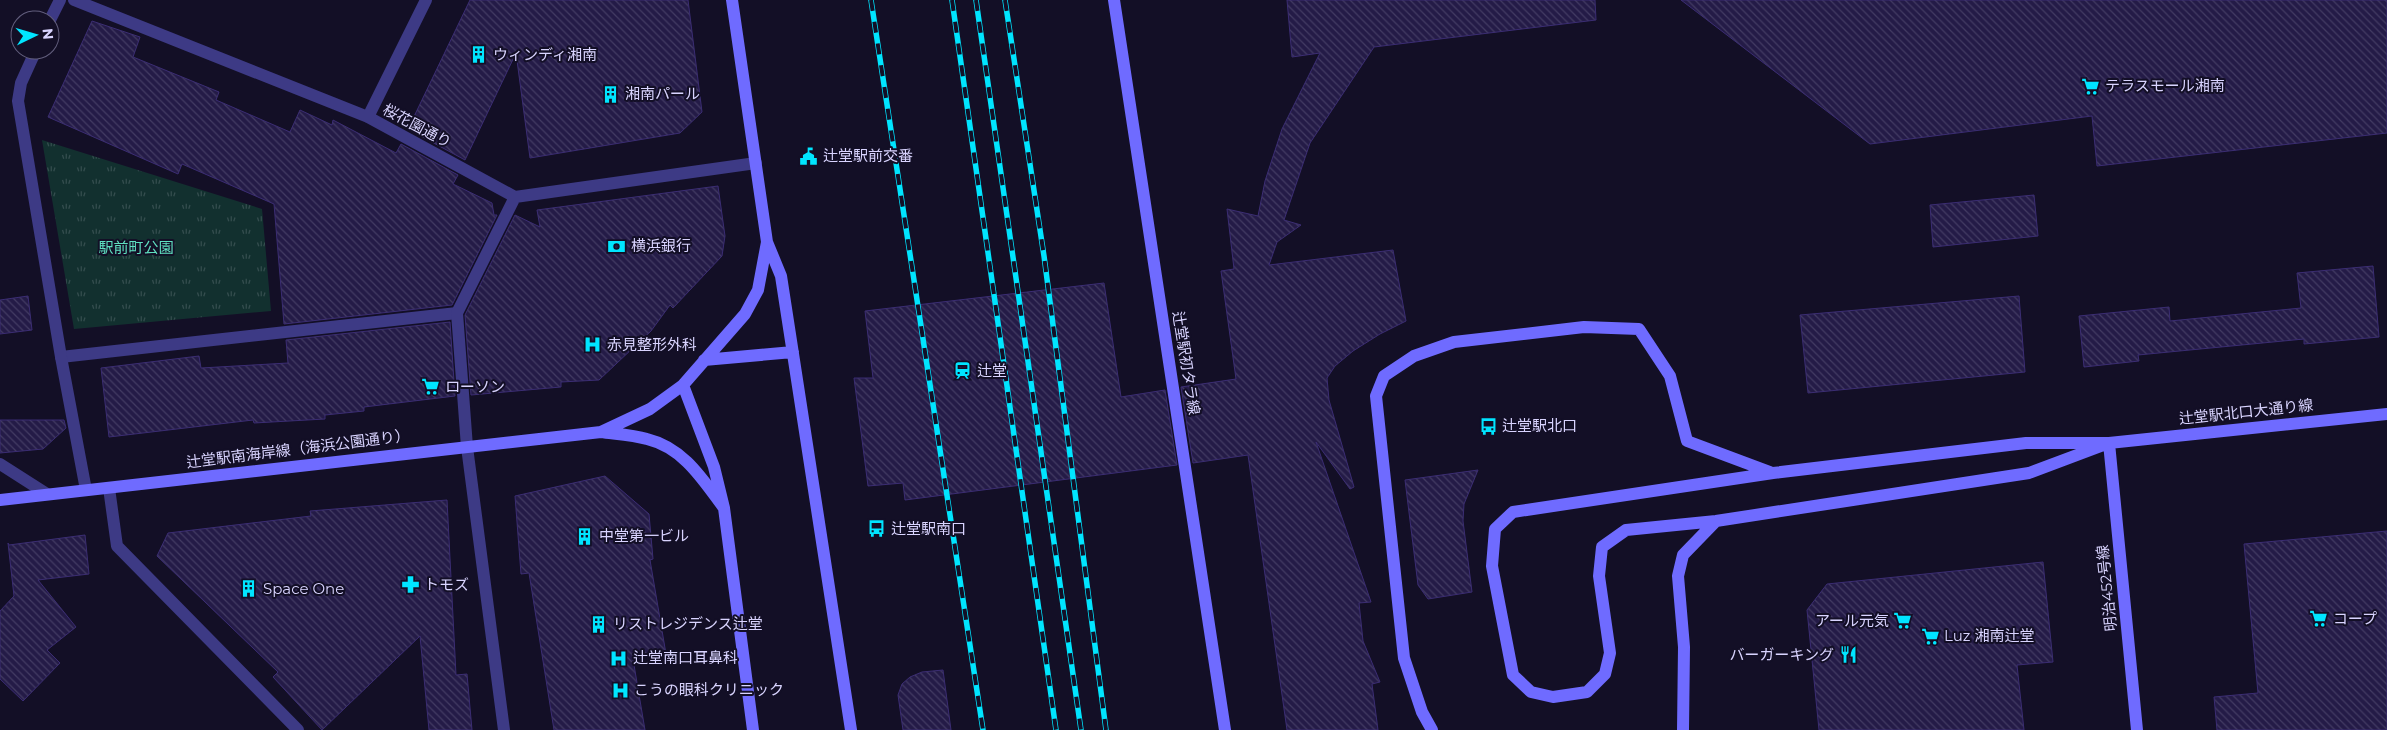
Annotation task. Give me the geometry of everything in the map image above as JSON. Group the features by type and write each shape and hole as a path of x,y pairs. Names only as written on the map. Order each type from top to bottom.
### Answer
{"street":[{"name":"桜花園通り","path":"74,0 368,117 515,197"},
{"path":"368,117 426,0"},
{"path":"732,0 767,242 781,276 851,730"},
{"name":"辻堂駅初タラ線","path":"1114,0 1225,730"},
{"path":"31,60 21,83 18,101 61,357 86,490"},
{"path":"504,730 467,447 457,313 515,197 756,163"},
{"path":"601,432 650,409 683,385 745,314 758,290 767,242"},
{"path":"61,357 457,313"},
{"path":"1432,730 1422,712 1404,658 1376,396 1384,376 1414,356 1454,342 1584,327 1639,329 1670,376 1687,441 1773,473"},
{"path":"704,360 793,352"},
{"path":"683,385 714,467 724,508 753,730"},
{"name":"辻堂駅北口大通り線","path":"2109,443 2387,414"},
{"path":"601,432 648,439 677,452 690,464 724,508"},
{"name":"辻堂駅南海岸線（海浜公園通り）","path":"0,500 601,432"},
{"path":"2026,443 2109,443 2029,473 1716,521 1626,530 1602,547 1599,576 1610,652 1605,674 1586,692 1553,697 1531,692 1513,674 1492,566 1495,529 1513,512 1773,473 2026,443"},
{"name":"明治452号線","path":"2109,443 2137,730"},
{"path":"0,464 47,494"},
{"path":"108,488 117,546 298,730"},
{"path":"1683,730 1684,647 1678,576 1683,556 1716,521"}],"green space":[{"name":"駅前町公園","path":"42,140 262,209 271,311 74,329"}],"building":[{"name":"湘南パール","path":"470,0 688,0 702,112 680,133 530,158 516,53 465,160 408,129"},
{"path":"1287,0 1595,0 1596,20 1374,47 1310,143 1284,220 1301,225 1277,242 1269,265 1393,250 1406,321 1353,351 1335,366 1327,378 1329,400 1354,487 1350,489 1316,442 1371,602 1359,603 1363,641 1380,682 1372,684 1378,730 1287,730 1248,455 1193,463 1181,387 1236,379 1221,271 1234,269 1227,209 1258,216 1265,181 1282,129 1320,53 1292,57"},
{"name":"テラスモール湘南","path":"1681,0 2387,0 2387,133 2097,166 2092,116 1870,144"},
{"path":"92,21 140,37 133,57 219,92 216,100 290,132 300,110 332,125 333,120 396,153 401,144 458,175 453,184 492,203 494,215 497,215 452,305 284,324 274,204 182,164 178,174 48,117"},
{"path":"718,186 725,236 722,256 673,308 670,305 651,331 599,380 561,382 561,387 471,395 465,315 515,215 540,227 537,210"},
{"path":"2034,195 2038,236 1933,247 1930,205"},
{"path":"2373,266 2379,337 2304,344 2304,339 2138,355 2139,361 2084,367 2079,316 2169,307 2170,321 2301,308 2297,273"},
{"path":"1104,283 1121,397 1165,390 1177,465 905,500 903,483 868,486 854,378 873,378 865,311"},
{"path":"28,296 32,330 0,334 0,300"},
{"path":"2019,296 2025,372 1808,393 1800,315"},
{"path":"450,322 455,396 364,407 364,411 325,415 325,419 254,423 253,420 109,437 101,368 199,356 201,368 288,363 286,340"},
{"path":"0,420 64,420 66,428 43,449 0,453"},
{"path":"1478,470 1464,504 1463,521 1472,592 1428,599 1418,585 1405,480"},
{"path":"605,476 649,514 653,559 650,560 666,654 633,659 645,730 554,730 529,573 521,574 515,496"},
{"path":"447,500 456,675 467,674 472,730 429,730 420,636 322,730 273,677 278,672 157,556 168,533 311,516 310,511"},
{"name":"コープ","path":"2387,531 2387,730 2217,730 2214,697 2258,693 2244,544"},
{"path":"85,535 89,574 38,580 76,627 47,650 60,663 23,701 0,679 0,611 14,596 8,543 9,545"},
{"name":"Luz 湘南辻堂","path":"2043,562 2053,662 2017,665 2024,730 1819,730 1807,610 1827,584"},
{"path":"943,670 951,730 903,730 898,695 902,684 910,677 922,672"}],"railway":[{"path":"871,0 983,730"},
{"path":"952,0 1056,730"},
{"path":"976,0 1081,730"},
{"path":"1005,0 1044,256 1106,730"}],"place":[{"name":"ウィンディ湘南","path":"479,55"},
{"name":"テラスモール湘南","path":"2091,86"},
{"name":"湘南パール","path":"611,94"},
{"name":"辻堂駅前交番","path":"809,156"},
{"name":"横浜銀行","path":"617,246"},
{"name":"赤見整形外科","path":"593,345"},
{"name":"辻堂","path":"963,371"},
{"name":"ローソン","path":"431,387"},
{"name":"辻堂駅北口","path":"1488,426"},
{"name":"辻堂駅南口","path":"877,529"},
{"name":"中堂第一ビル","path":"585,536"},
{"name":"トモズ","path":"410,585"},
{"name":"Space One","path":"249,589"},
{"name":"コープ","path":"2319,619"},
{"name":"アール元気","path":"1903,621"},
{"name":"リストレジデンス辻堂","path":"599,624"},
{"name":"Luz 湘南辻堂","path":"1930,636"},
{"name":"バーガーキング","path":"1848,655"},
{"name":"辻堂南口耳鼻科","path":"619,658"},
{"name":"こうの眼科クリニック","path":"620,690"}]}
